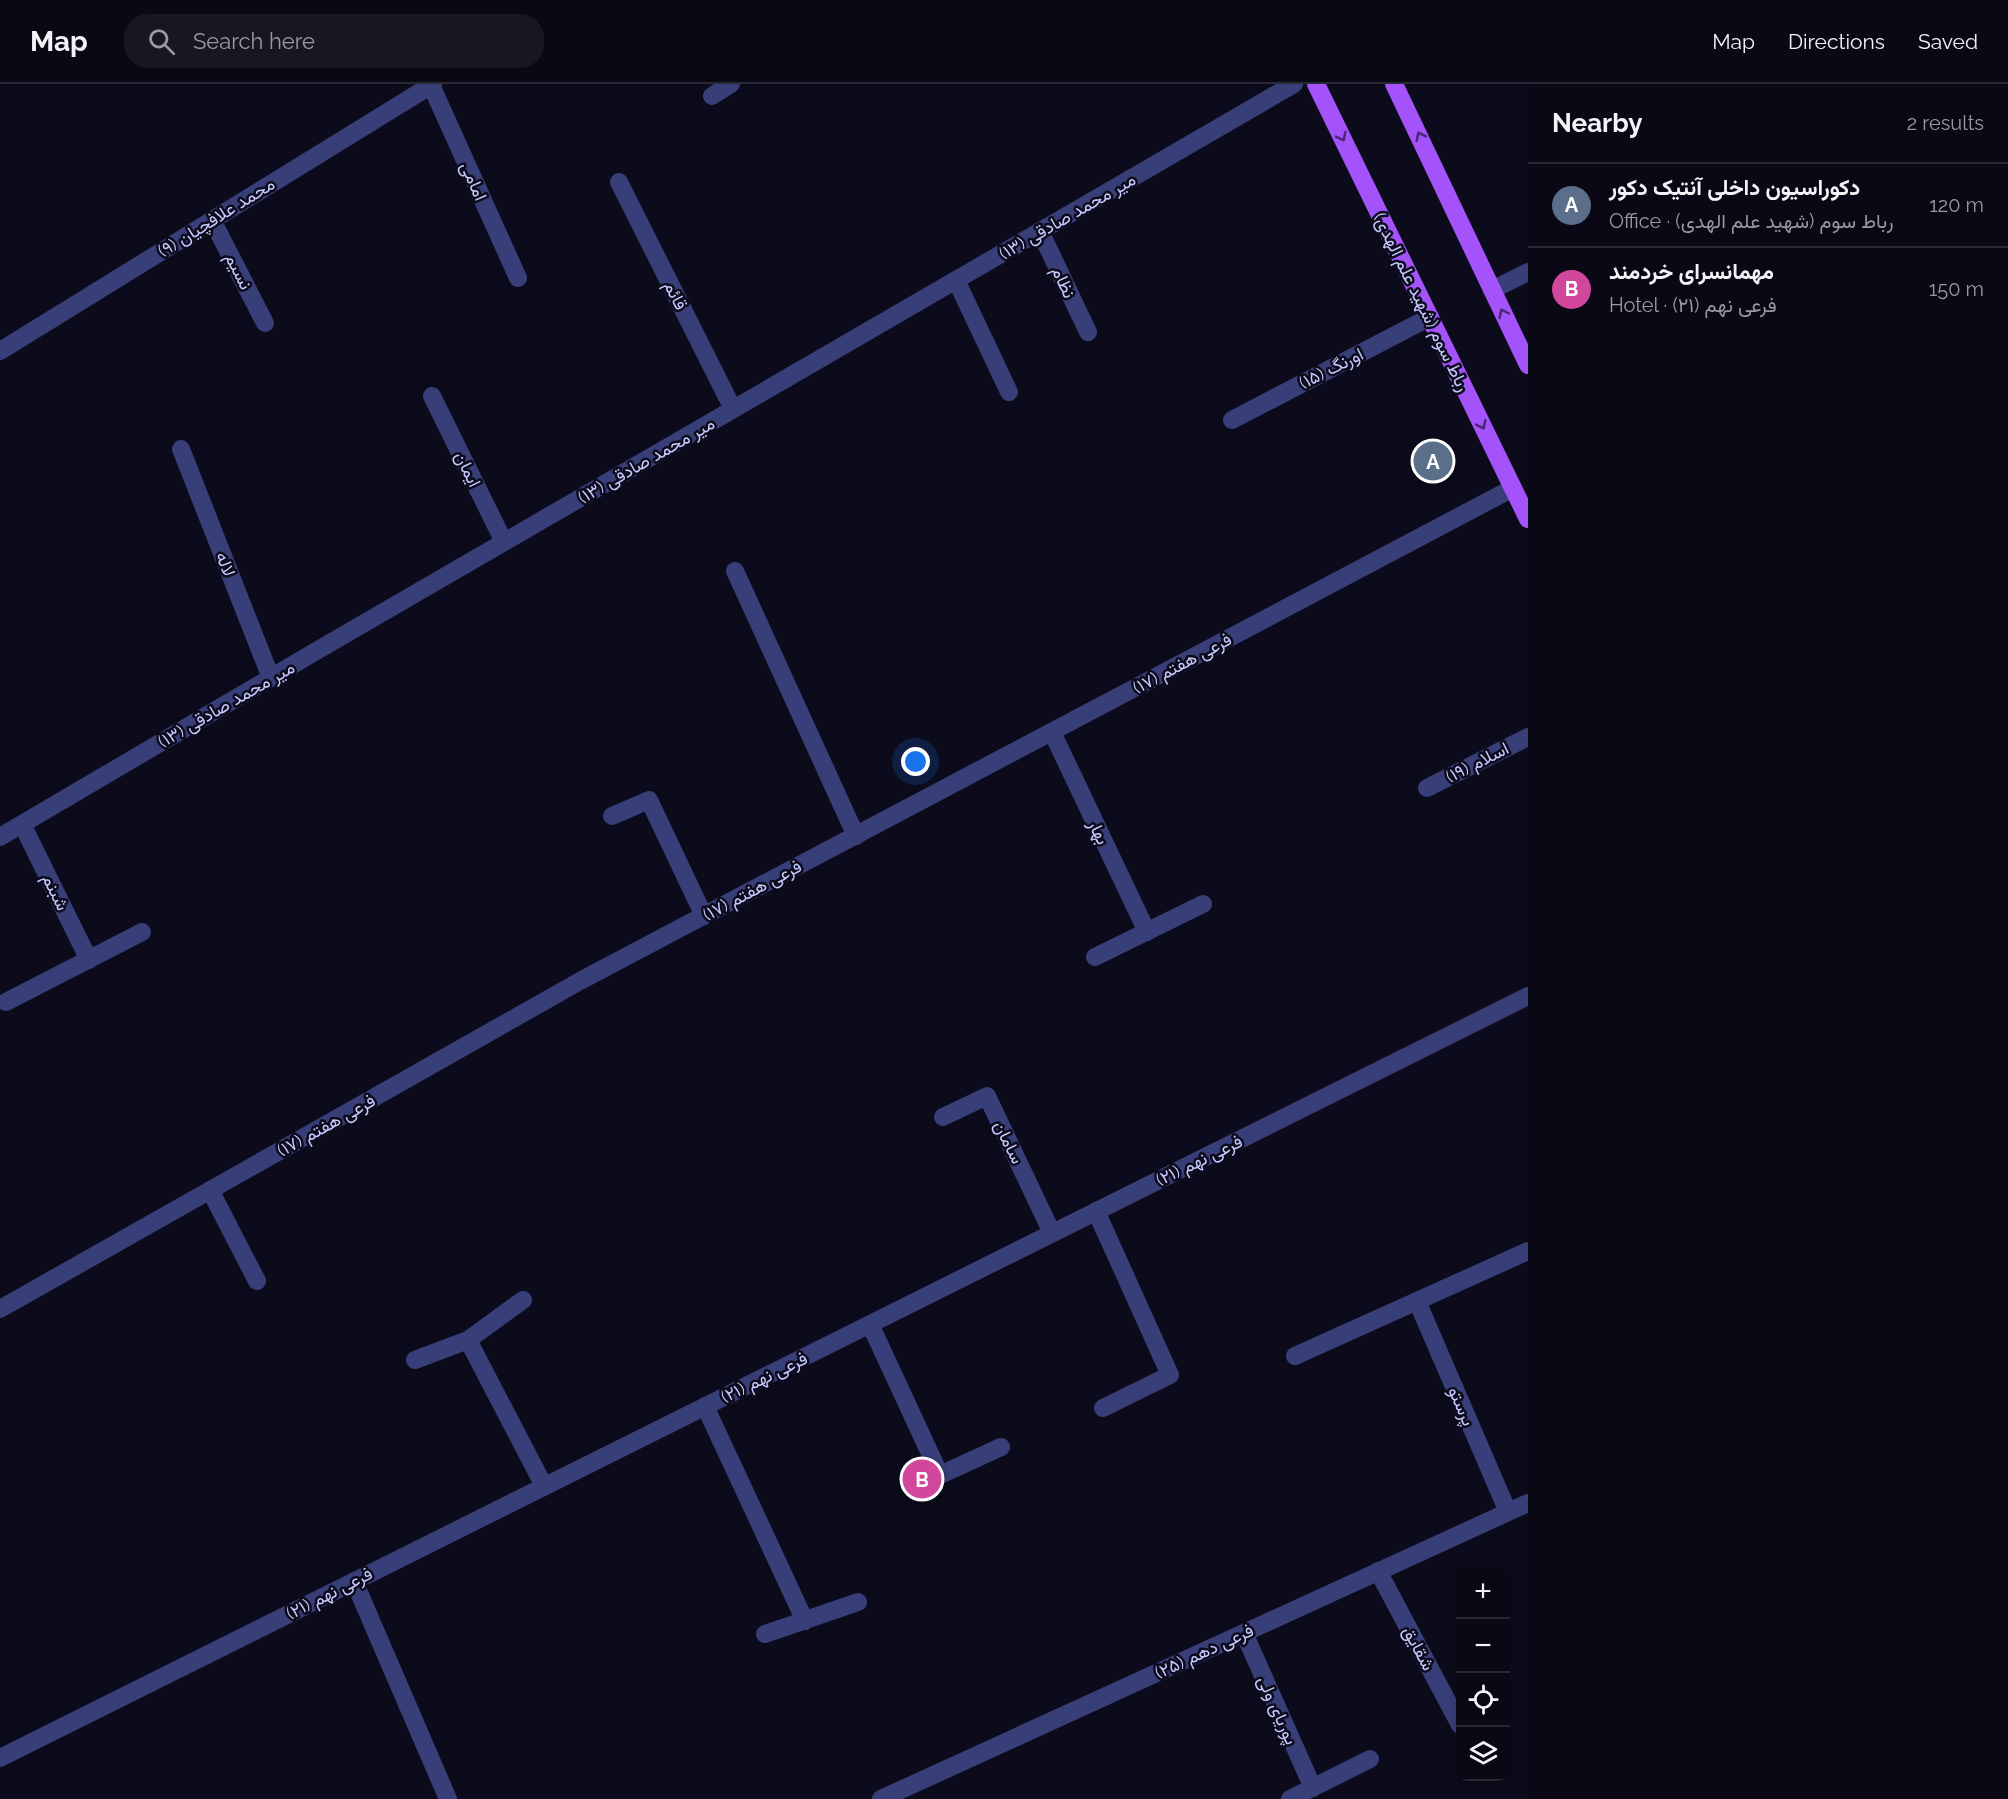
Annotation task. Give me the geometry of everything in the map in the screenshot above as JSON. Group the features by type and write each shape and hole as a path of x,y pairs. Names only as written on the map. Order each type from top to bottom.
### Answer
{"main road":[{"name":"رباط سوم (شهید علم الهدی)","path":"1316,84 1528,519"},
{"path":"1394,84 1528,366"}],"street":[{"path":"712,96 731,84"},
{"name":"میر محمد صادقی (۱۳)","path":"0,837 1294,84"},
{"name":"محمد علافچیان (۹)","path":"0,351 432,85"},
{"name":"امامی","path":"432,85 518,278"},
{"name":"قائم","path":"620,182 733,409"},
{"name":"نسیم","path":"212,220 265,323"},
{"name":"نظام","path":"1040,231 1088,332"},
{"path":"1492,290 1528,272"},
{"path":"956,280 1009,392"},
{"name":"اورنگ (۱۵)","path":"1232,420 1430,317"},
{"name":"ایمان","path":"432,396 504,542"},
{"name":"لاله","path":"181,449 271,678"},
{"name":"فرعی هفتم (۱۷)","path":"0,1309 580,981 1513,488"},
{"path":"735,571 856,836"},
{"name":"بهار","path":"1052,732 1147,932"},
{"name":"اسلام (۱۹)","path":"1427,788 1528,737"},
{"path":"612,816 649,800 704,916"},
{"name":"شبنم","path":"22,824 89,960"},
{"path":"1095,957 1203,904"},
{"path":"6,1002 142,932"},
{"name":"فرعی نهم (۲۱)","path":"0,1757 1528,996"},
{"name":"سامان","path":"943,1118 987,1096 1052,1233"},
{"path":"210,1190 256,1281"},
{"path":"1096,1211 1170,1375 1103,1408"},
{"path":"1295,1356 1528,1251"},
{"path":"415,1360 468,1340 523,1300"},
{"name":"پرستو","path":"1416,1301 1508,1512"},
{"path":"870,1324 940,1475 1001,1447"},
{"path":"468,1340 544,1486"},
{"path":"705,1406 806,1621"},
{"name":"فرعی دهم (۲۵)","path":"881,1799 1528,1503"},
{"name":"شقایق","path":"1378,1571 1456,1716"},
{"path":"354,1581 447,1799"},
{"path":"765,1635 858,1602"},
{"name":"پوریای ولی","path":"1244,1633 1313,1788"},
{"path":"1290,1799 1371,1759"}],"place":[{"name":"دکوراسیون داخلی آنتیک دکور","path":"1433,461"},
{"name":"مهمانسرای خردمند","path":"922,1479"}]}
